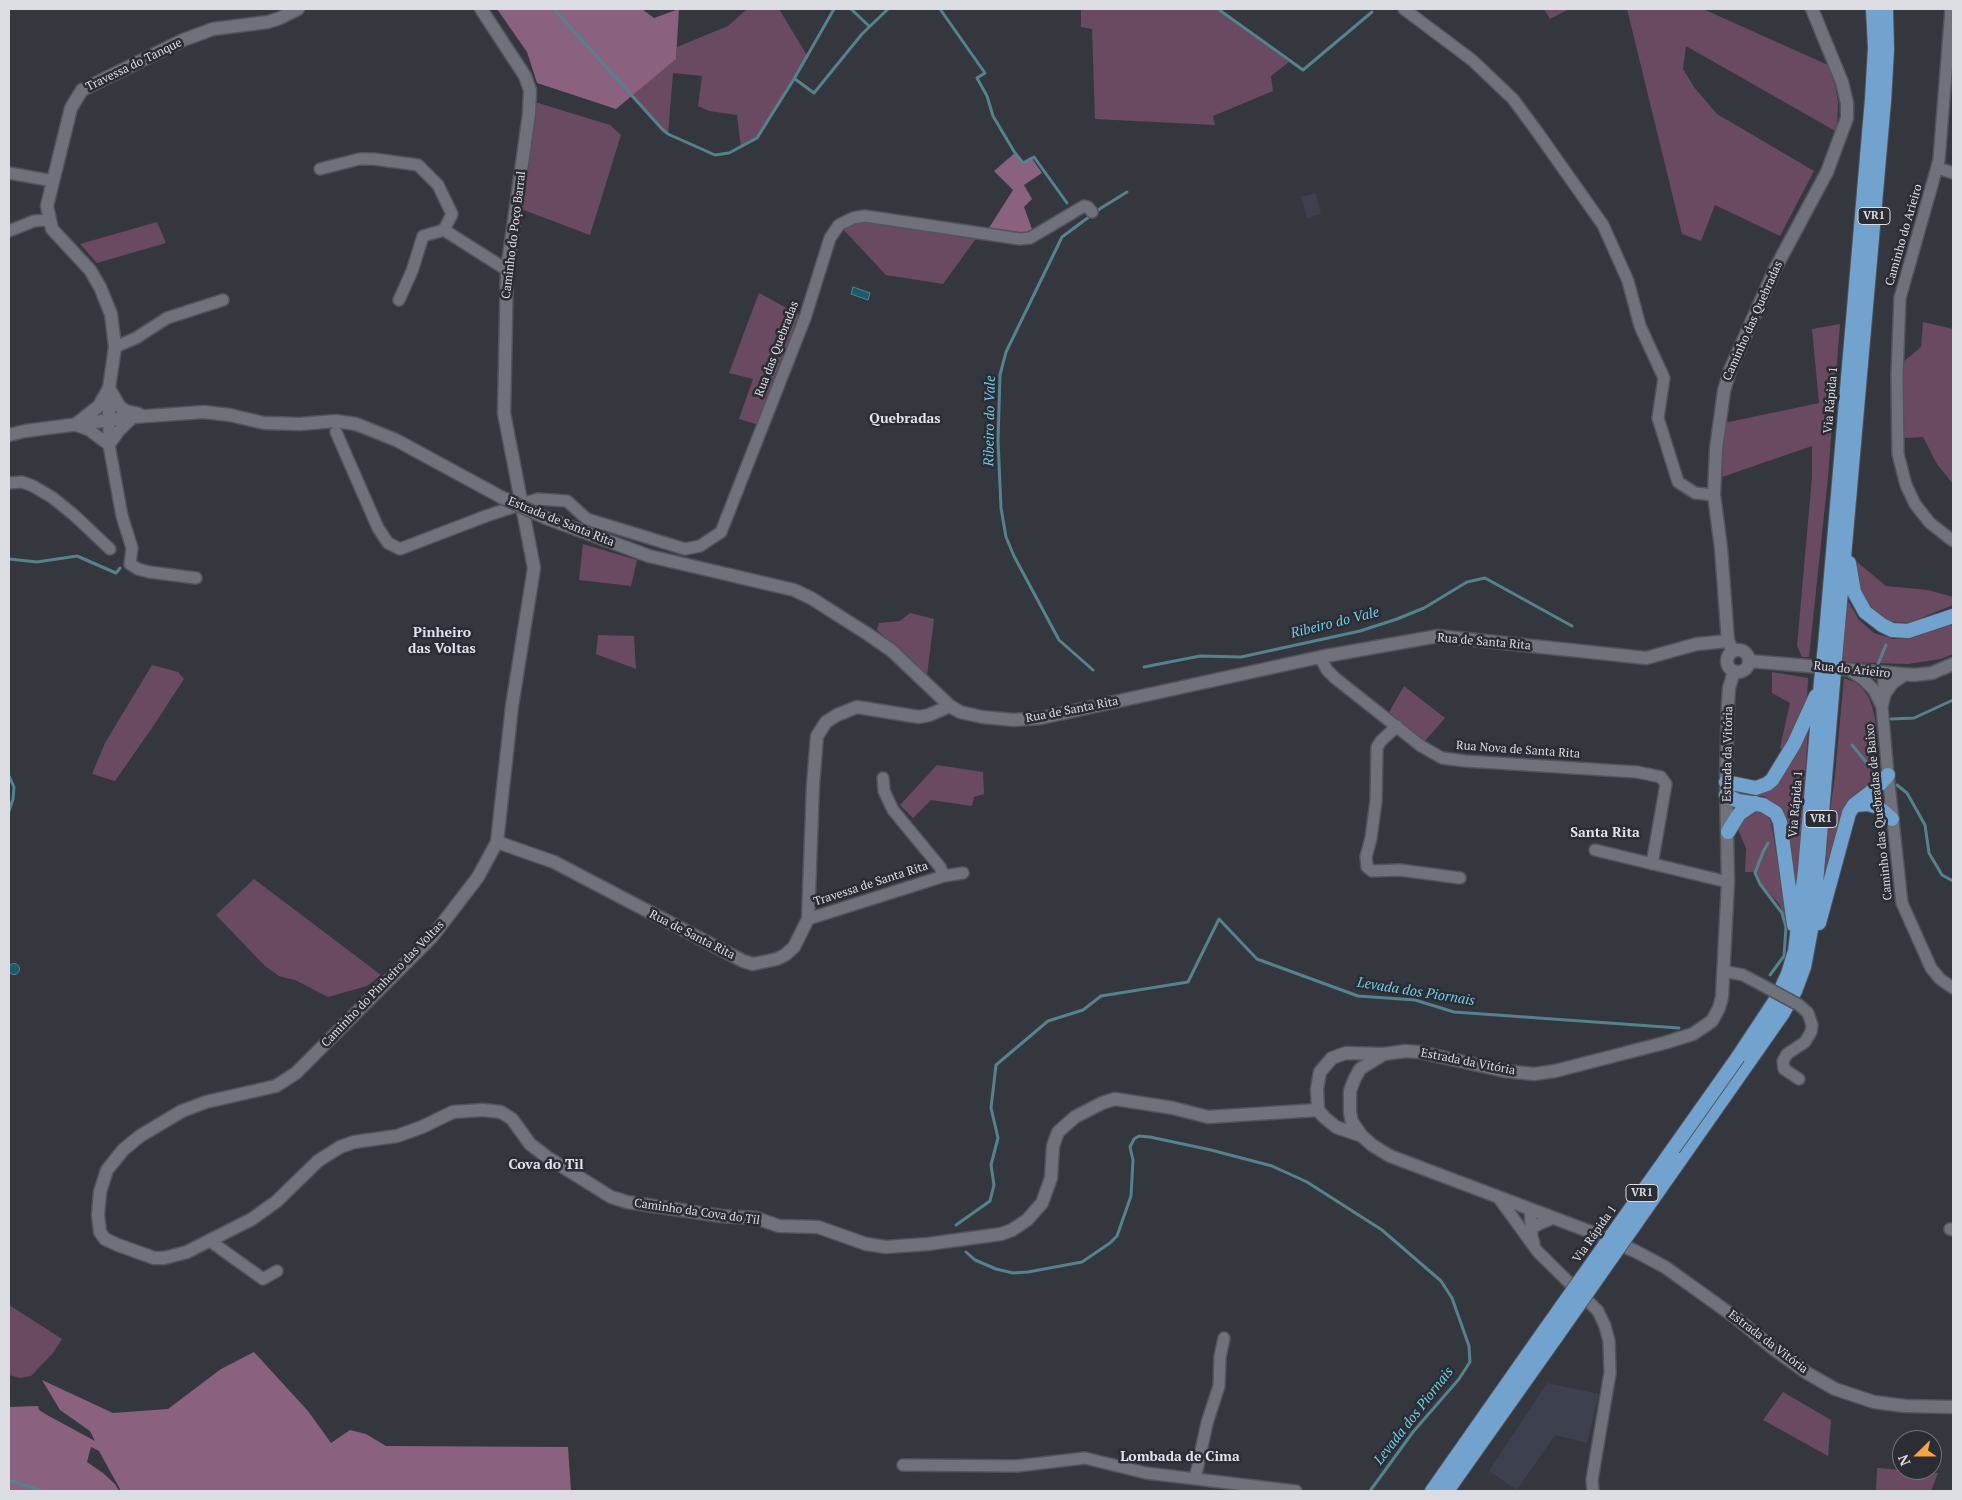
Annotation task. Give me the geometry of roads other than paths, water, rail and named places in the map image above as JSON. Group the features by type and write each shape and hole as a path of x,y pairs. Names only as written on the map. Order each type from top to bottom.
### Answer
{"highway":[{"name":"Via Rápida 1","path":"1447,1491 1551,1334 1743,1060 1801,953 1813,919 1827,682 1872,99 1875,48 1873,9"},
{"name":"Via Rápida 1","path":"1830,647 1846,540 1885,84 1886,9"},
{"path":"1846,540 1854,592 1865,612 1882,625 1892,630 1908,631 1953,616"},
{"path":"1726,789 1756,788 1772,780 1794,744 1827,682"},
{"path":"1801,953 1820,921 1834,863 1849,813 1854,805 1876,788 1888,775"},
{"path":"1726,789 1738,801 1763,805 1776,813 1780,822 1795,931 1801,953"},
{"path":"1728,832 1739,814 1754,803"},
{"path":"1854,805 1868,804 1878,807 1892,819"},
{"name":"Via Rápida 1","path":"1432,1491 1551,1334"}],"street":[{"name":"Travessa do Tanque","path":"49,220 47,206 71,108 82,90 191,37 213,30 268,22 298,9"},
{"name":"Caminho do Poço Barral","path":"481,9 525,76 530,90 529,114 507,270 504,413 522,504"},
{"path":"1404,9 1472,60 1512,99 1603,225 1628,282 1640,326 1664,378 1658,418 1678,482 1695,493 1714,495"},
{"name":"Caminho das Quebradas","path":"1730,646 1714,495 1716,449 1726,382 1774,270 1827,172 1847,118 1847,103 1842,82 1812,9"},
{"name":"Caminho do Arieiro","path":"1951,9 1938,168 1900,298 1897,375 1898,454 1906,485 1915,504 1930,523 1953,540"},
{"path":"320,169 359,159 374,159 418,165 438,185 452,214 444,230"},
{"path":"1938,168 1953,173"},
{"path":"9,173 53,181"},
{"name":"Rua das Quebradas","path":"522,504 538,499 566,501 587,519 685,549 700,546 721,532 805,318 830,238 839,225 853,218 865,216 1020,239 1030,238 1084,206 1088,207 1092,212"},
{"path":"9,231 34,221 49,220 52,229 82,259 98,282 111,314 114,347 109,388 110,421 105,442 122,516 132,548 125,566 149,572 196,578"},
{"path":"399,300 412,271 423,236 431,232 444,230 507,270"},
{"path":"114,347 136,338 167,318 223,300"},
{"path":"75,425 99,406 109,388"},
{"name":"Estrada de Santa Rita","path":"109,388 120,407 140,416"},
{"name":"Estrada de Santa Rita","path":"9,436 140,416 204,412 230,415 264,423 300,424 336,421 356,424 416,450 501,497 546,518 648,556 794,590 851,623 890,650 950,706"},
{"path":"105,442 140,416"},
{"path":"75,425 89,430 105,442"},
{"path":"336,432 378,528 388,543 400,549 522,504"},
{"path":"9,483 22,482 53,498 110,549"},
{"name":"Caminho do Pinheiro das Voltas","path":"100,1232 98,1215 100,1192 107,1170 123,1150 140,1136 182,1111 206,1102 276,1086 296,1073 432,937 478,877 497,842 513,697 534,568 522,504"},
{"name":"Rua de Santa Rita","path":"497,842 554,862 743,961 753,964 760,963 777,959 794,947 808,919 813,785 817,736 826,722 836,715 857,707 919,717 929,716 950,706 960,712 982,717 1014,720 1041,718 1320,657 1438,636 1646,658 1697,644 1730,646"},
{"path":"1730,646 1744,652 1749,661 1744,670 1734,672 1728,667 1727,660 1730,646"},
{"name":"Rua Nova de Santa Rita","path":"1320,657 1334,678 1421,746 1442,758 1636,772 1661,777 1666,784 1652,864"},
{"name":"Rua do Arieiro","path":"1749,661 1905,675 1932,672 1953,664"},
{"path":"1849,670 1879,692 1905,675"},
{"name":"Estrada da Vitória","path":"1734,672 1729,688 1726,789 1728,882 1722,996 1712,1021 1693,1034 1632,1053 1534,1074 1504,1071 1419,1052 1406,1051 1384,1054 1360,1070 1354,1080 1350,1091 1349,1109 1352,1122 1362,1136 1372,1145 1390,1156 1554,1218 1635,1251 1665,1267 1736,1318 1807,1373 1835,1389 1874,1402 1905,1406 1953,1407"},
{"name":"Caminho das Quebradas de Baixo","path":"1880,673 1879,692 1902,903 1931,968 1940,979 1953,988"},
{"path":"1397,726 1377,747 1376,801 1372,838 1366,857 1367,867 1372,870 1400,870 1460,878"},
{"name":"Travessa de Santa Rita","path":"883,778 884,791 894,810 940,867 944,876"},
{"path":"1595,850 1728,882"},
{"name":"Travessa de Santa Rita","path":"808,919 944,876 963,873"},
{"path":"1723,971 1743,975 1799,1005 1808,1013 1812,1025 1811,1032 1805,1042 1787,1054 1783,1061 1784,1069 1799,1079"},
{"path":"1362,1136 1336,1127 1318,1110 1317,1089 1320,1072 1332,1058 1346,1053 1384,1054"},
{"name":"Caminho da Cova do Til","path":"100,1232 105,1239 154,1258 164,1258 187,1252 252,1219 271,1206 318,1161 340,1147 354,1142 398,1136 422,1127 452,1112 465,1110 502,1112 512,1119 530,1144 547,1157 611,1197 627,1202 721,1216 756,1218 778,1226 818,1227 866,1244 886,1247 1001,1234 1012,1230 1027,1220 1042,1203 1051,1178 1053,1146 1058,1132 1075,1117 1115,1099 1173,1108 1208,1116 1318,1110"},
{"path":"1328,1120 1349,1109"},
{"path":"1498,1197 1538,1252 1598,1312 1609,1341 1610,1373 1592,1480 1593,1491"},
{"path":"1530,1209 1532,1237 1538,1252"},
{"path":"1531,1229 1554,1218"},
{"path":"210,1241 263,1279 277,1271"},
{"path":"1195,1479 1206,1423 1219,1386 1224,1338"},
{"path":"903,1465 1017,1466 1085,1458 1146,1473 1296,1491"}],"water":[{"path":"853,287 870,293 868,300 851,294"},
{"path":"14,963 20,969 14,975 8,969"}],"waterway":[{"path":"554,9 662,129 668,134 715,155 729,153 757,138 794,79 834,9"},
{"path":"851,9 869,26"},
{"path":"795,79 814,93 862,34 888,9"},
{"path":"940,9 985,73 977,78 987,96 993,116 1015,153 1023,163 1034,157 1067,203"},
{"path":"1218,9 1303,70 1372,12"},
{"name":"Ribeiro do Vale","path":"1093,670 1059,640 1014,556 1006,537 1001,508 998,440 1000,375 1006,352 1062,237 1101,208 1127,192"},
{"path":"9,559 37,562 77,556 116,573 120,568"},
{"name":"Ribeiro do Vale","path":"1144,667 1200,656 1241,657 1360,631 1424,608 1467,582 1485,578 1572,626"},
{"path":"1878,664 1886,645"},
{"name":"Levada dos Piornais","path":"1891,719 1914,718 1953,700"},
{"path":"1852,745 1877,775"},
{"path":"9,776 14,787 9,811"},
{"path":"1897,785 1907,793 1925,825 1929,853 1942,875 1953,881"},
{"name":"Levada dos Piornais","path":"1768,843 1755,873 1760,884 1782,913 1786,927 1784,956 1770,975"},
{"name":"Levada dos Piornais","path":"956,1225 990,1201 994,1185 991,1165 998,1138 991,1108 996,1065 1048,1021 1083,1010 1101,996 1188,982 1219,919 1257,959 1358,996 1415,1000 1454,1012 1679,1028"},
{"name":"Levada dos Piornais","path":"966,1252 975,1260 996,1269 1013,1273 1082,1262 1117,1236 1131,1196 1133,1160 1130,1147 1134,1139 1139,1136 1211,1150 1272,1166 1307,1182 1382,1230 1441,1281 1452,1298 1469,1346 1470,1362 1459,1379 1413,1432 1370,1491"},
{"name":"Levada dos Piornais","path":"9,1480 42,1491"}],"district":[{"name":"Quebradas","path":"905,419"},
{"name":"Pinheiro das Voltas","path":"442,642"},
{"name":"Santa Rita","path":"1605,833"},
{"name":"Cova do Til","path":"546,1165"},
{"name":"Lombada de Cima","path":"1180,1457"}]}
